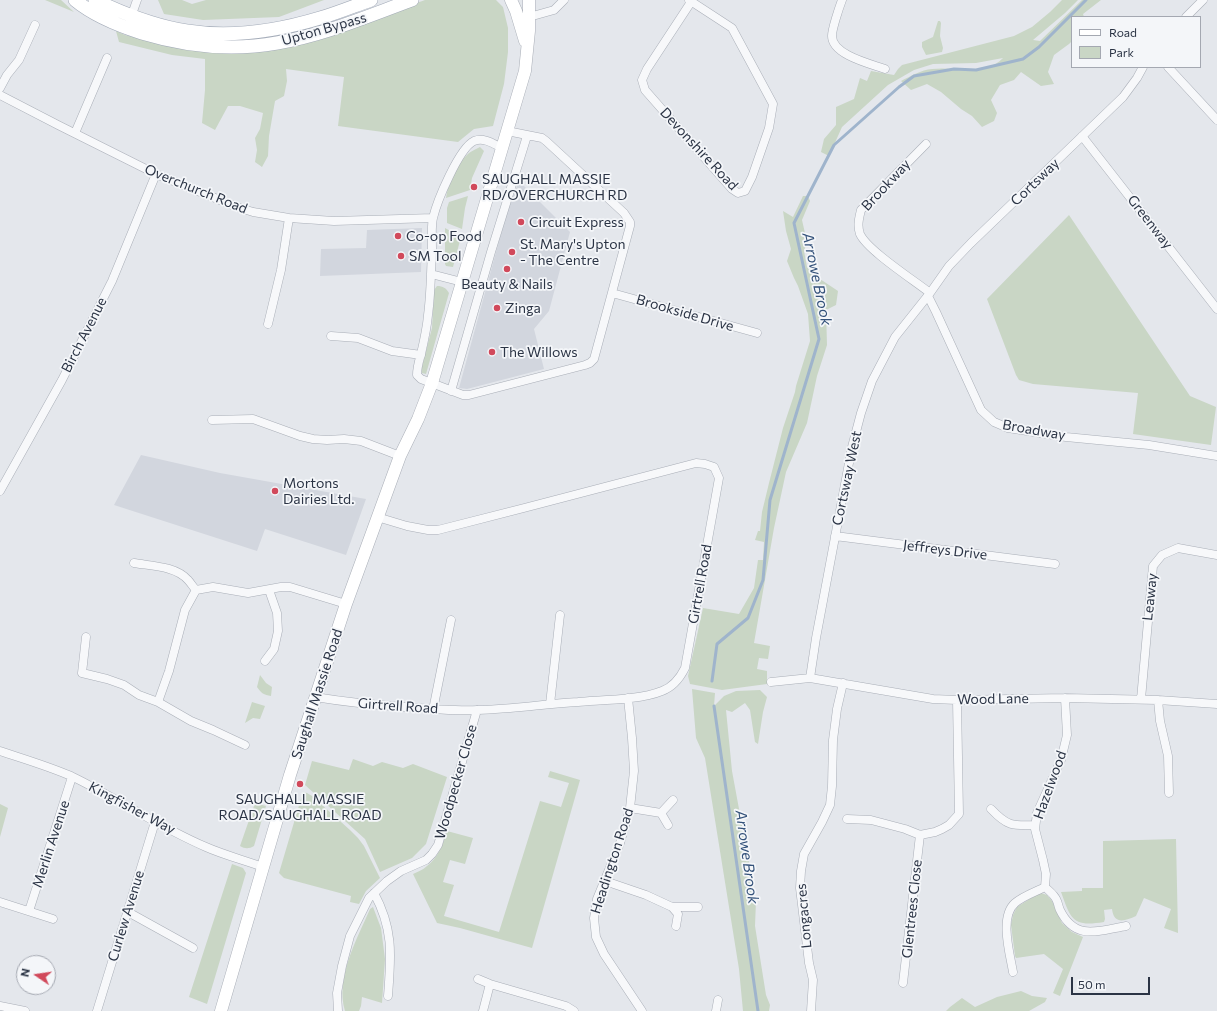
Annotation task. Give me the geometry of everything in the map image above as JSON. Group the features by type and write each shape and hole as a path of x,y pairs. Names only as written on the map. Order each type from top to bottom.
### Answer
{"main road":[{"name":"Upton Bypass","path":"74,0 103,17 127,28 157,38 183,43 224,47 283,42 343,25 412,0"},
{"name":"Upton Bypass","path":"95,0 131,16 158,24 187,31 214,34 245,33 279,29 319,19 371,0"},
{"path":"511,0 516,11 527,50"},
{"name":"Saughall Massie Road","path":"523,0 529,15"},
{"name":"Saughall Massie Road","path":"221,1011 290,775 346,604 400,456 418,419 432,383 525,71 529,31 529,0"}],"street":[{"path":"127,28 137,0"},
{"path":"529,15 554,10 564,0"},
{"path":"842,0 832,36 833,42 846,54 885,69"},
{"path":"1187,16 1204,0"},
{"name":"Devonshire Road","path":"690,1 732,28 773,104 770,128 752,177 745,191 738,193 732,189 645,90 642,80 647,69 690,1"},
{"path":"0,88 7,75 19,60 35,25"},
{"path":"75,134 107,58"},
{"name":"Cortsway","path":"929,295 949,266 971,243 1123,97 1142,68"},
{"path":"1169,68 1217,120"},
{"name":"Overchurch Road","path":"0,95 156,174 253,212 289,218 334,221 433,218"},
{"path":"502,148 485,140 473,141 468,146 460,155 454,166 443,189 433,218 428,316 421,355 417,367 417,375 421,379 463,395 470,396 590,363 594,359 630,226 628,218 624,213 546,141 542,138 507,131"},
{"path":"451,390 527,136"},
{"name":"Greenway","path":"1082,136 1217,309"},
{"name":"Brookway","path":"926,144 861,210 858,224 864,242 929,295"},
{"name":"Birch Avenue","path":"0,491 62,380 112,281 156,174"},
{"path":"268,324 281,270 289,218"},
{"path":"431,274 462,282"},
{"name":"Brookside Drive","path":"612,293 757,333"},
{"name":"Broadway","path":"929,295 981,410 994,422 1008,428 1149,445 1217,456"},
{"name":"Cortsway West","path":"810,678 816,638 852,447 861,413 872,381 895,337 929,295"},
{"path":"331,336 358,338 392,351 421,355"},
{"path":"212,420 253,419 300,436 313,439 344,439 361,441 400,456"},
{"name":"Girtrell Road","path":"315,698 351,703 433,710 477,710 628,698 652,695 664,691 680,677 685,668 719,478 714,467 696,463 433,531 377,518"},
{"name":"Jeffreys Drive","path":"835,536 1055,564"},
{"name":"Leaway","path":"1140,699 1153,566 1162,555 1178,548 1217,555"},
{"path":"134,563 178,572 188,579 196,590"},
{"path":"158,702 169,671 184,610 196,590 214,587 248,593 290,587 346,604"},
{"path":"265,661 274,649 278,631 277,613 269,590"},
{"path":"550,704 560,615"},
{"path":"433,710 451,620"},
{"path":"86,637 82,673 124,685 139,695 158,702 191,721 245,745"},
{"name":"Wood Lane","path":"771,682 810,678 933,699 1140,699 1217,704"},
{"name":"Longacres","path":"812,1011 813,980 809,963 800,888 800,871 804,854 830,805 833,740 842,683"},
{"name":"Headington Road","path":"628,698 634,771 630,808 620,843 597,899 594,918 596,937 604,954 642,1011"},
{"name":"Hazelwood","path":"1045,887 1044,867 1034,829 1037,813 1061,760 1067,735 1065,698"},
{"path":"847,819 871,820 905,829 920,835 935,832 949,825 958,814 959,746 957,700"},
{"path":"1158,700 1160,721 1168,756 1169,793"},
{"name":"Woodpecker Close","path":"338,1011 337,994 342,966 350,936 369,898 387,881 401,871 426,860 438,845 477,710"},
{"name":"Kingfisher Way","path":"0,751 50,767 122,802 155,822 206,847 263,867"},
{"name":"Merlin Avenue","path":"29,911 72,777"},
{"path":"661,813 673,800"},
{"path":"630,808 661,813"},
{"path":"991,809 998,817 1008,824 1017,826 1035,825"},
{"path":"661,813 668,825"},
{"name":"Curlew Avenue","path":"98,1011 155,822"},
{"name":"Glentrees Close","path":"903,983 920,835"},
{"path":"605,881 646,895 672,907 678,914 676,926"},
{"path":"1014,972 1006,926 1008,914 1014,903 1045,887 1055,896 1060,910 1068,923 1079,930 1088,932 1126,926"},
{"path":"374,893 382,907 389,929 391,948 388,996"},
{"path":"0,902 53,919"},
{"path":"672,907 698,907"},
{"path":"128,912 193,948"},
{"path":"478,979 490,984 566,1006 574,1011"},
{"path":"483,1011 490,984"},
{"path":"716,1011 718,1000"},
{"path":"0,1006 25,1011"}],"shaded area":[{"path":"519,181 570,232 549,311 534,329 544,369 467,389 459,388 508,208"},
{"path":"422,228 421,272 320,276 321,249 366,248 367,230"},
{"path":"141,455 220,473 366,499 346,555 265,529 257,551 114,505"}],"green space":[{"path":"45,0 61,0 74,12"},
{"path":"158,0 182,0 192,4 206,0 324,0 279,17 203,20 164,14"},
{"path":"425,0 496,0 503,7 508,28 508,52 504,84 493,126 474,129 458,142 338,126 344,77 286,69 287,81 284,96 275,101 269,136 268,156 262,167 255,162 257,150 255,138 260,129 263,113 240,106 228,106 215,130 202,123 205,90 205,59 172,55 119,42 116,31 125,35 157,43 193,49 351,27"},
{"path":"1062,0 1078,0 1033,40 1040,41 1082,0 1101,0 1083,14 1084,16 1071,16 1071,42 1054,55 1048,72 1054,84 1041,86 1021,72 1014,80 1000,85 991,100 997,113 994,121 982,127 972,116 941,92 927,84 911,90 901,81 928,70 941,68 970,70 988,67 996,64 1003,58 976,63 933,64 914,70 888,85 842,127 829,156 821,152 824,139 836,125 836,107 854,99 860,78 867,81 871,71 894,75 902,65 1014,36 1032,27"},
{"path":"938,21 941,23 940,36 943,48 942,52 926,55 922,47 922,42 933,37"},
{"path":"480,147 484,151 472,178 470,190 446,198 451,180 464,157"},
{"path":"468,196 462,229 447,223 447,208 449,202"},
{"path":"803,196 808,196 810,201 802,220 807,242 804,251 807,267 814,275 838,291 836,305 826,310 827,345 817,376 807,423 786,472 774,528 754,643 770,646 768,659 759,658 757,669 767,671 767,684 722,690 690,684 688,676 703,608 739,614 754,588 758,560 763,560 764,542 755,540 758,531 760,531 762,512 783,428 810,341 808,314 787,261 791,249 783,211 793,217"},
{"path":"1069,215 1190,396 1216,407 1211,445 1133,434 1138,393 1033,384 1019,380 987,299"},
{"path":"445,228 461,237 453,267 446,266 445,264"},
{"path":"437,286 441,286 449,293 426,374 422,373 421,370 432,328 434,290"},
{"path":"260,675 266,683 272,687 271,696 266,695 257,687"},
{"path":"692,689 715,693 714,706 724,696 736,691 760,690 767,697 758,744 755,742 750,710 745,703 732,712 726,710 732,771 756,901 755,926 766,995 770,1005 769,1011 743,1011 739,969 705,758 696,738"},
{"path":"252,702 265,706 260,719 253,718 245,723"},
{"path":"353,759 373,766 382,762 403,768 413,764 447,777 426,844 412,858 380,872 365,839 305,785 312,761 349,770"},
{"path":"550,771 580,780 532,948 437,923 413,874 424,869 431,863 442,846 447,831 473,838 465,864 450,860 443,882 454,885 444,916 499,932 540,801 561,807 569,783 548,777"},
{"path":"303,792 312,796 358,838 364,846 380,878 366,891 359,904 350,902 351,896 284,878 279,873"},
{"path":"255,803 266,806 254,846 245,848 240,846"},
{"path":"0,804 8,808 0,837"},
{"path":"1176,839 1178,933 1164,928 1171,909 1144,898 1136,916 1124,920 1118,920 1115,918 1112,909 1104,910 1104,922 1079,922 1071,915 1061,892 1082,891 1082,888 1103,888 1103,841"},
{"path":"232,864 243,868 246,873 207,1004 189,997"},
{"path":"1041,893 1047,895 1052,901 1062,923 1072,932 1083,937 1060,996 1053,993 1063,969 1044,954 1016,958 1015,956 1011,925 1013,915 1017,907"},
{"path":"373,907 381,928 385,959 382,1003 362,997 359,1011 345,1011 343,985 345,972 359,933 370,909"},
{"path":"1021,991 1032,996 1047,998 1045,1002 1029,1011 946,1011 962,998 975,1007 997,997"}],"waterway":[{"name":"Arrowe Brook","path":"712,681 717,644 748,618 763,580 770,500 819,339 794,223 834,145 899,87 914,76 954,69 976,70 1023,59 1039,47 1086,0"},
{"name":"Arrowe Brook","path":"714,706 758,1011"}],"place":[{"name":"SAUGHALL MASSIE RD/OVERCHURCH RD","path":"474,187"},
{"name":"Circuit Express","path":"521,222"},
{"name":"Co-op Food","path":"398,236"},
{"name":"St. Mary's Upton - The Centre","path":"512,252"},
{"name":"SM Tool","path":"401,256"},
{"name":"Beauty & Nails","path":"507,269"},
{"name":"Zinga","path":"497,308"},
{"name":"The Willows","path":"492,352"},
{"name":"Mortons Dairies Ltd.","path":"275,491"},
{"name":"SAUGHALL MASSIE ROAD/SAUGHALL ROAD","path":"300,784"}]}
